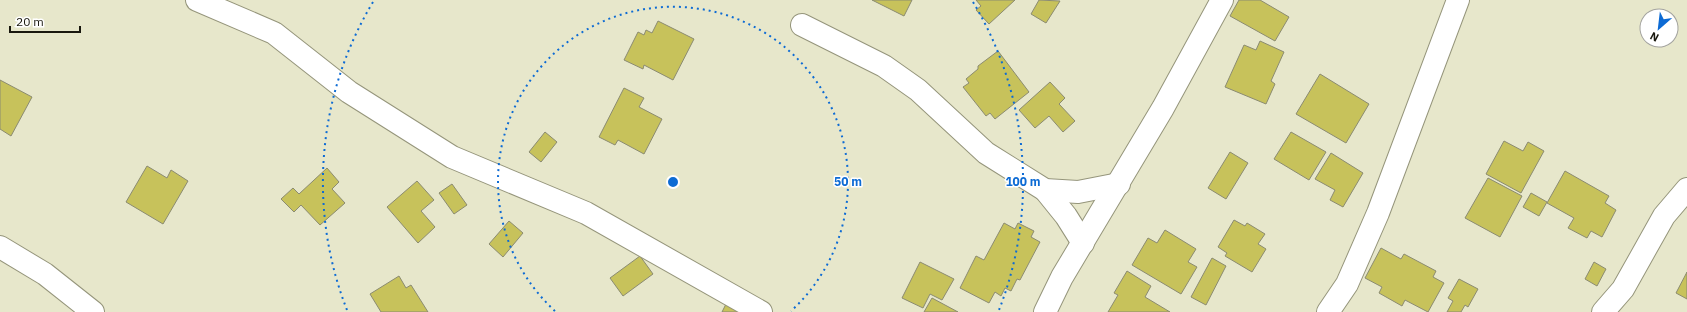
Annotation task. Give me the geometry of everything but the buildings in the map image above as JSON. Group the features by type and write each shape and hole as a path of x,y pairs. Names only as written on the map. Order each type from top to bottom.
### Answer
{"street":[{"path":"197,0 274,33 349,92 452,157 586,213 761,312"},
{"path":"1045,312 1062,277 1119,184 1163,108 1222,0"},
{"path":"1328,312 1347,284 1378,213 1458,0"},
{"path":"802,25 884,66 918,90 986,153 1045,190 1066,216 1083,243"},
{"path":"1045,190 1078,192 1119,184"},
{"path":"1604,312 1623,289 1664,216 1687,189"},
{"path":"0,247 45,274 93,312"}]}
